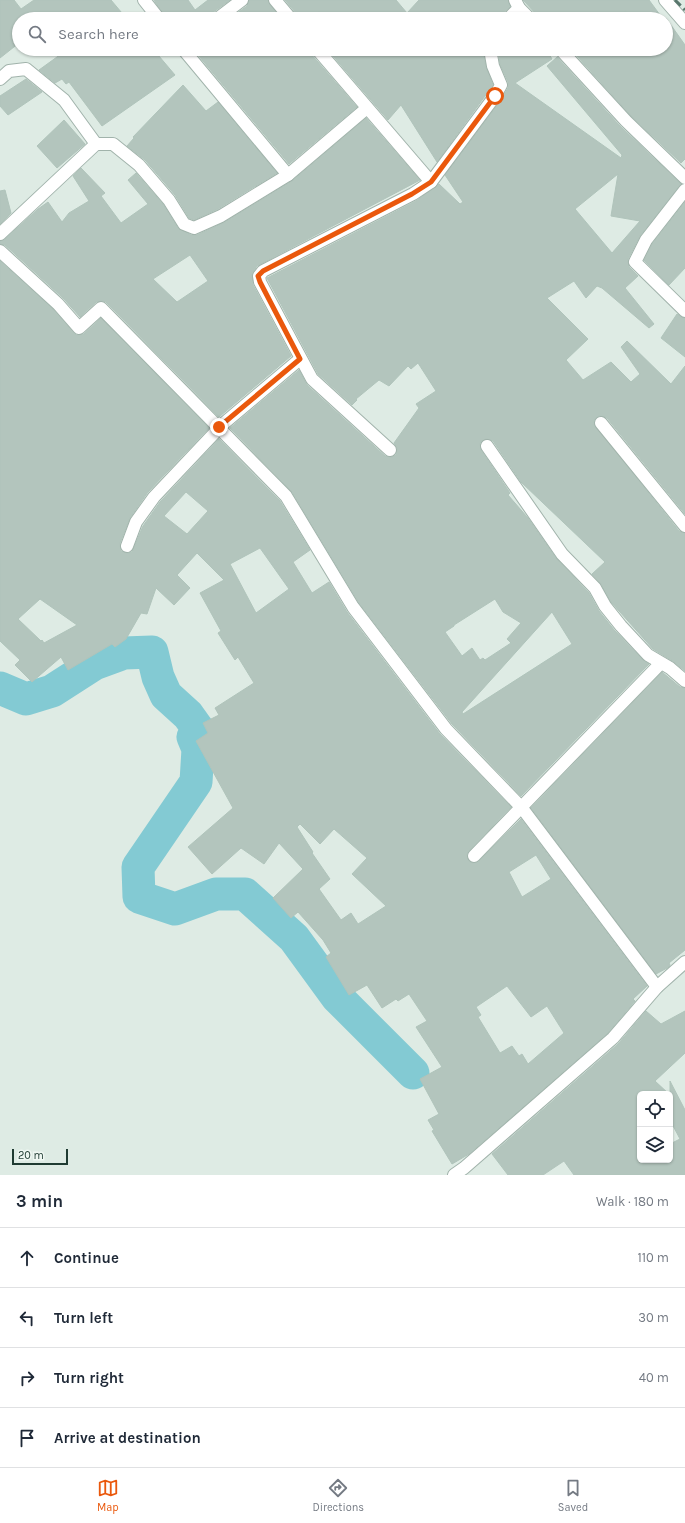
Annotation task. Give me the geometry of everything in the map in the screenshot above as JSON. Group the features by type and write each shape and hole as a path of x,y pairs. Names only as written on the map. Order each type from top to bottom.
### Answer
{"street":[{"path":"144,0 153,12"},
{"path":"226,12 242,0"},
{"path":"275,0 285,12"},
{"path":"665,0 685,23"},
{"path":"517,4 524,12"},
{"path":"190,56 288,176"},
{"path":"323,56 431,182"},
{"path":"390,450 312,379 300,359 258,276 263,271 412,194 431,182 495,96 501,85 493,66 491,56"},
{"path":"566,56 626,121 685,178"},
{"path":"0,79 10,71 26,69 64,100 96,144"},
{"path":"0,234 96,144 113,144 139,165 169,200 184,224 194,228 220,216 288,176 367,108"},
{"path":"685,190 646,240 635,262 685,311"},
{"path":"0,251 58,304 79,328 101,308 286,496 353,607 446,729 522,808 657,987"},
{"path":"128,546 136,522 154,497 219,427 300,359"},
{"path":"601,423 685,526"},
{"path":"487,446 562,554 595,588 605,606 621,626 648,655 660,664 670,668 685,681"},
{"path":"474,856 660,664"},
{"path":"454,1175 464,1168 613,1038 657,987 685,962"}],"building":[{"path":"0,0 14,0 21,9 34,0 111,0 121,12 12,12 12,49 0,58"},
{"path":"154,0 188,0 195,10 208,0 230,0 213,12 162,12"},
{"path":"249,0 268,0 276,12 239,12 247,6"},
{"path":"285,0 396,0 406,12 319,12 295,12"},
{"path":"419,0 508,0 510,7 504,12 408,12"},
{"path":"523,0 649,0 658,12 626,11 534,12"},
{"path":"673,28 685,45 685,159 681,163 631,116 577,56 673,56"},
{"path":"58,56 159,56 175,75 102,126 69,82 66,84 62,79 55,83 39,70"},
{"path":"199,56 313,56 357,107 289,164"},
{"path":"333,56 484,56 486,67 493,85 437,162 401,105 388,120"},
{"path":"499,56 550,56 552,59 515,83 621,158 622,155 547,66 557,57 620,126 681,184 640,236 628,259 629,267 638,276 625,288 654,324 649,328 602,288 597,286 586,298 574,281 547,298 588,339 566,360 583,380 611,362 631,382 640,374 621,347 627,341 671,384 685,366 685,514 607,418 599,416 594,420 594,424 679,531 685,533 685,671 653,649 611,602 601,584 592,574 605,562 521,482 493,441 486,439 480,443 481,450 510,493 508,495 528,518 556,558 589,593 599,611 615,631 643,660 649,664 521,796 452,724 359,603 292,492 230,428 299,370 307,385 385,456 392,457 396,455 397,448 394,443 419,408 416,404 436,391 418,363 411,369 408,366 389,386 379,380 356,399 357,400 352,405 318,374 267,278 416,201 439,184 460,204 463,202 445,175 501,100 508,88 508,82 500,64","holes":["618,174 611,216 640,221 612,253 575,209","495,599 503,612 521,623 507,639 511,643 485,660 483,658 480,660 472,648 462,656 445,632","552,612 572,644 463,714 462,712"]},
{"path":"26,79 42,92 8,115 0,106 0,96"},
{"path":"183,85 206,111 218,102 277,173 218,209 194,220 189,218 175,195 145,160 127,146 134,138 133,137"},
{"path":"366,118 420,180 257,266 252,274 253,285 291,356 219,417 106,302 96,302 80,317 63,298 5,245 0,244 0,241 5,239 38,209 48,202 62,222 69,213 89,201 73,176 81,168 105,193 101,196 121,223 148,204 128,180 136,173 163,204 178,228 191,235 197,235 225,222 292,181","holes":["190,255 208,281 177,302 153,279"]},
{"path":"64,120 85,144 57,168 37,146"},
{"path":"5,190 11,213 0,224 0,191"},
{"path":"685,202 685,268 669,285 644,260 652,244"},
{"path":"0,261 53,309 76,335 84,334 101,318 209,428 148,492 130,518 120,543 121,551 128,553 132,552 143,526 160,502 219,439 280,501 310,550 293,562 312,593 329,582 347,612 440,734 511,807 469,851 467,855 469,861 473,863 479,861 521,819 647,986 633,999 635,1001 608,1033 469,1154 452,1164 432,1131 434,1130 428,1120 439,1114 420,1079 442,1067 416,1027 427,1021 409,994 398,1001 396,999 382,1008 367,985 349,995 326,957 331,953 323,940 298,912 291,918 273,898 303,869 279,843 264,864 241,848 212,874 188,847 233,808 196,741 208,733 203,723 219,715 215,708 254,683 238,657 235,660 218,633 221,631 200,593 224,580 197,553 177,575 190,588 174,605 156,588 147,614 141,613 126,639 115,647 112,644 68,670 61,657 32,682 15,665 20,660 0,641","holes":["186,492 208,511 187,534 164,516","260,548 289,589 256,613 230,564","40,599 77,625 44,643 42,640 41,641 18,619","300,824 320,844 334,829 367,858 352,874 386,906 358,924 351,913 341,920 319,889 330,879 312,853 313,852 297,827","536,855 551,879 522,897 509,872","507,986 531,1017 547,1006 564,1033 528,1064 522,1054 519,1056 512,1046 500,1053 478,1017 481,1015 476,1007"]},
{"path":"677,314 685,318 685,357 661,338"},
{"path":"662,672 680,687 685,688 685,950 669,963 669,967 656,974 531,808"},
{"path":"646,1011 661,1024 685,1011 685,1053 655,1081 666,1091 637,1091 637,1163 673,1163 673,1142 680,1139 673,1126 673,1091 670,1091 670,1081 685,1110 685,1175 574,1175 564,1161 543,1175 508,1175 492,1154 618,1044"}],"waterway":[{"path":"0,688 26,699 52,691 94,664 124,653 152,652 158,677 166,695 188,715 198,729 193,737 198,749 196,782 138,867 139,897 175,909 216,894 245,894 294,938 337,997 413,1073"}],"railway":[{"path":"675,0 685,10"}],"route":[{"path":"219,427 300,359 258,276 263,271 412,194 431,182 495,96"}]}
